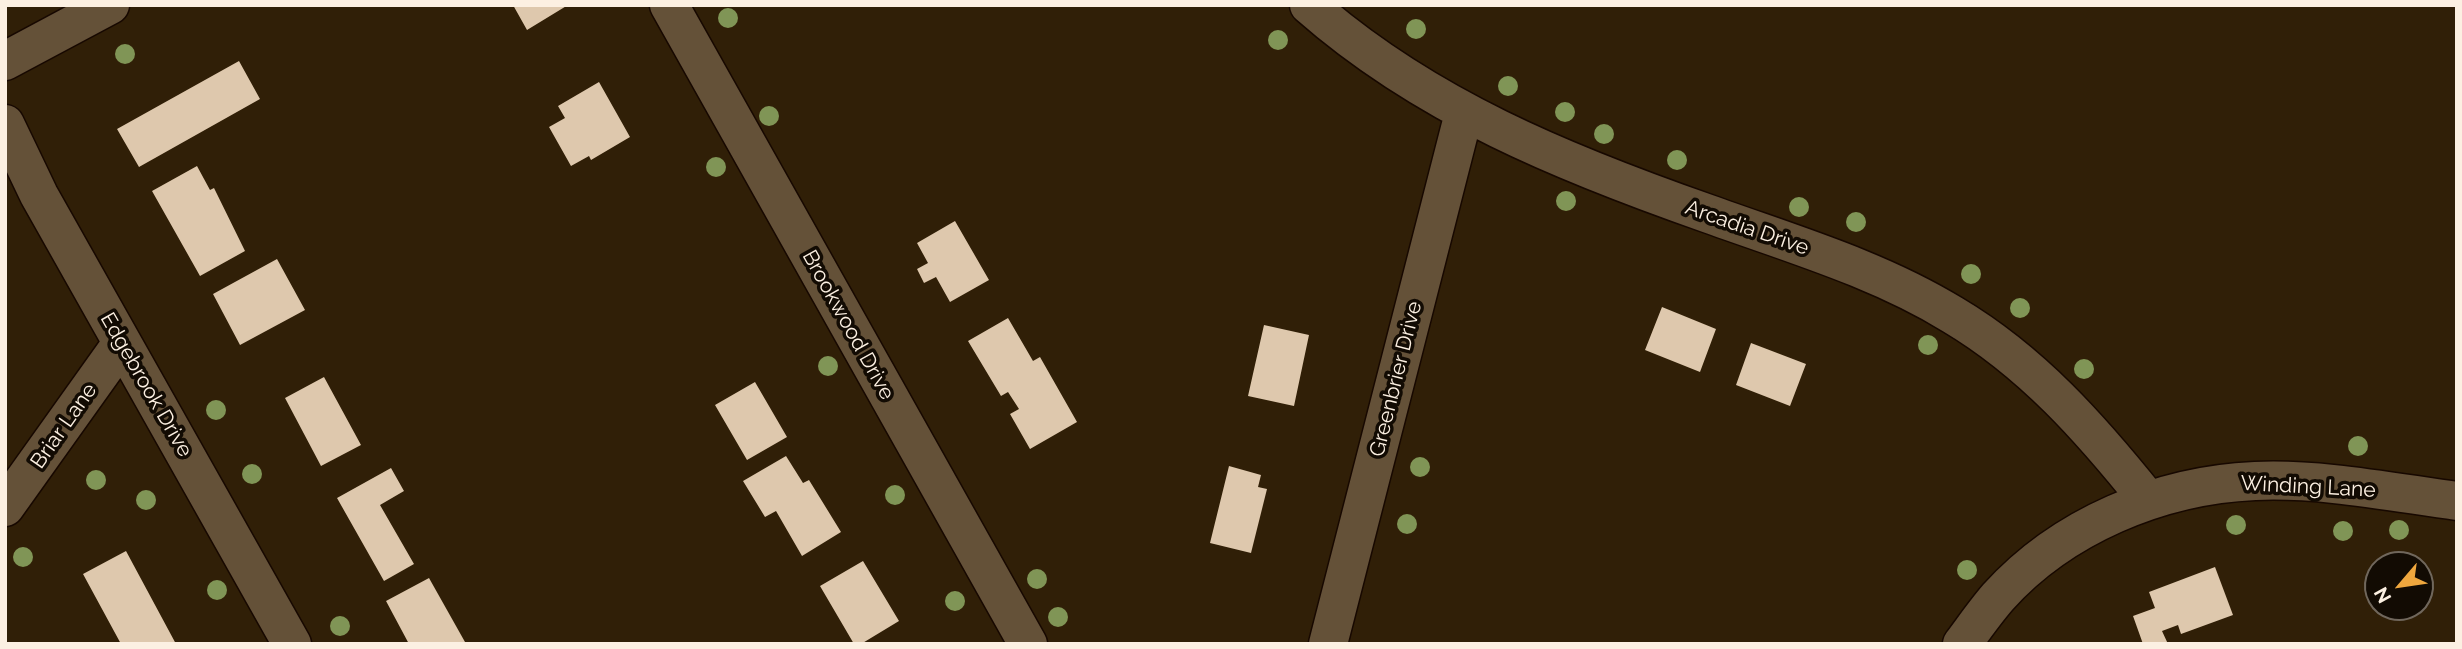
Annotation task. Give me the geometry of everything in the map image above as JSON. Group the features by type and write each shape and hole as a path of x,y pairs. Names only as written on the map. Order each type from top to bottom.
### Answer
{"street":[{"path":"5,61 110,5"},
{"name":"Brookwood Drive","path":"669,5 1028,644"},
{"name":"Arcadia Drive","path":"1309,5 1334,27 1402,75 1464,113 1628,186 1847,264 1903,287 1954,315 2003,348 2047,386 2104,444 2148,500"},
{"name":"Greenbrier Drive","path":"1328,644 1464,113"},
{"name":"Edgebrook Drive","path":"5,124 39,195 292,644"},
{"name":"Briar Lane","path":"5,506 122,343"},
{"name":"Winding Lane","path":"1962,644 1999,596 2051,550 2089,526 2148,500 2211,485 2256,481 2326,485 2457,501"}],"building":[{"path":"513,5 568,5 527,30"},
{"path":"239,61 260,99 139,167 117,129"},
{"path":"599,82 630,137 591,160 589,156 571,166 549,127 565,118 558,106"},
{"path":"197,166 210,190 214,188 245,251 200,276 152,191"},
{"path":"955,221 989,280 950,302 936,277 924,283 917,269 928,263 917,243"},
{"path":"277,259 305,310 240,345 213,294"},
{"path":"1662,307 1716,329 1700,372 1645,350"},
{"path":"1008,318 1033,361 1040,357 1077,422 1030,449 1010,414 1019,409 1008,392 1001,396 968,341"},
{"path":"1264,325 1309,335 1294,406 1248,396"},
{"path":"1751,343 1806,364 1790,406 1736,385"},
{"path":"324,377 361,445 321,466 285,398"},
{"path":"755,382 787,437 747,460 715,405"},
{"path":"786,456 803,483 809,480 841,532 802,556 776,511 765,517 743,481"},
{"path":"1229,466 1261,475 1258,487 1267,489 1251,553 1210,543"},
{"path":"391,468 404,491 380,505 414,564 384,581 337,498"},
{"path":"126,551 176,644 121,644 83,574"},
{"path":"863,561 899,621 861,644 854,644 820,586"},
{"path":"2215,567 2233,615 2181,634 2178,625 2162,631 2168,644 2143,644 2133,616 2155,608 2149,592"},
{"path":"429,578 465,642 462,644 409,644 386,601"}]}
